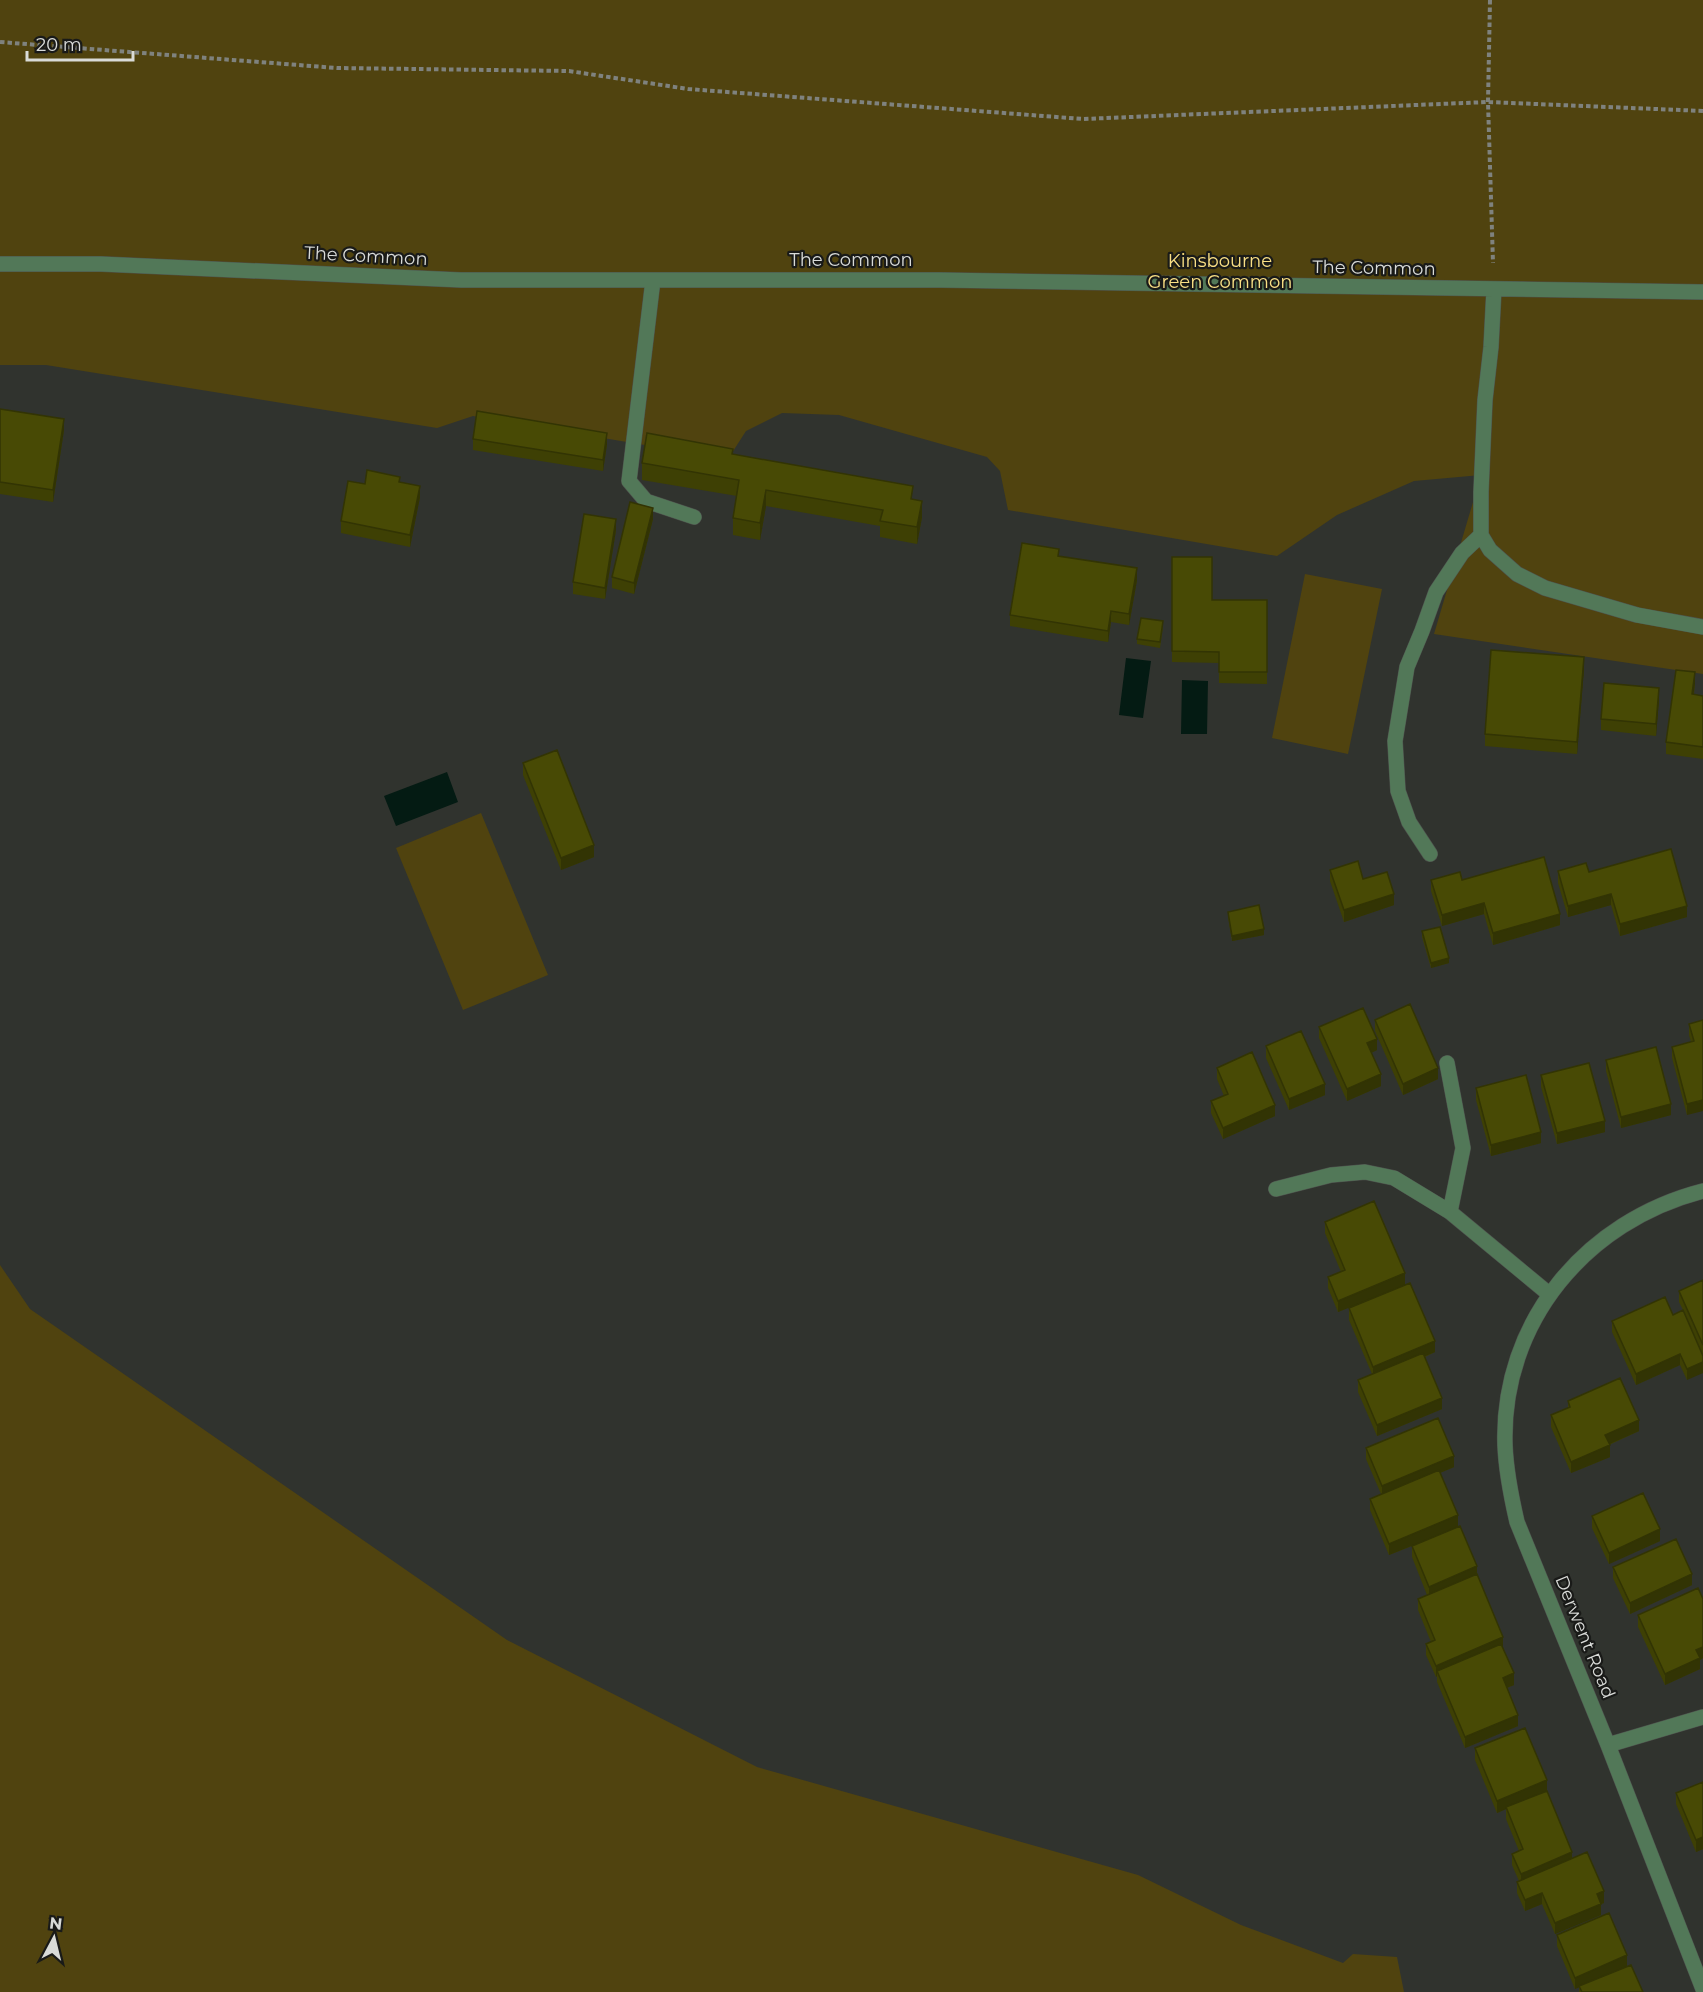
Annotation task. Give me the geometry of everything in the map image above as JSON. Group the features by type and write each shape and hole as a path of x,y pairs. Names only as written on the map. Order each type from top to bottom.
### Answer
{"street":[{"name":"The Common","path":"0,264 101,264 461,280 940,280 1703,292"},
{"path":"653,280 629,481 646,501 694,517"},
{"path":"1494,289 1484,422 1481,536 1490,550 1517,574 1545,588 1636,615 1703,627"},
{"path":"1430,854 1409,822 1398,791 1395,741 1407,667 1436,592 1462,553 1481,536"},
{"path":"1448,1063 1463,1149 1450,1212"},
{"path":"1276,1189 1331,1175 1365,1172 1394,1178 1450,1212 1550,1294"},
{"name":"Derwent Road","path":"1703,1191 1655,1209 1617,1227 1587,1252 1550,1294 1520,1347 1508,1400 1505,1444 1508,1484 1517,1522 1608,1745 1703,1989"},
{"path":"1608,1745 1703,1717"}],"path":[{"path":"1490,0 1488,102 1494,289"},
{"path":"0,42 337,68 569,71 688,89 1083,119 1488,102 1703,111"}],"green space":[{"name":"Kinsbourne Green Common","path":"0,0 1703,0 1703,674 1434,634 1481,475 1414,481 1337,515 1277,556 1008,510 1000,471 987,457 839,415 782,413 746,431 728,459 473,416 437,428 46,365 0,365"},
{"path":"1305,574 1382,589 1348,754 1272,738"},
{"path":"481,813 548,975 463,1010 396,848"},
{"path":"0,1265 30,1309 507,1640 757,1767 1138,1875 1241,1925 1343,1963 1353,1954 1397,1957 1404,1992 0,1992"}],"shaded area":[{"path":"1126,658 1151,661 1143,718 1119,715"},
{"path":"1182,680 1208,681 1207,734 1181,734"},
{"path":"447,772 458,802 396,826 384,796"}],"building":[{"path":"0,409 64,419 53,490 0,482"},
{"path":"477,411 607,433 603,460 473,439"},
{"path":"647,433 733,449 732,454 913,486 911,499 922,501 917,527 880,521 883,510 766,490 760,523 733,518 739,480 642,463"},
{"path":"367,470 400,477 399,482 420,486 410,535 341,521 348,481 365,484"},
{"path":"630,502 653,508 634,583 612,577"},
{"path":"584,514 616,519 605,588 573,582"},
{"path":"1022,543 1059,549 1058,556 1137,568 1129,614 1111,611 1108,631 1010,615"},
{"path":"1172,557 1212,557 1212,600 1267,600 1267,672 1219,672 1219,652 1172,651"},
{"path":"1141,618 1163,621 1160,642 1137,639"},
{"path":"1491,650 1584,657 1577,742 1485,734"},
{"path":"1676,670 1695,672 1692,694 1703,696 1703,747 1666,742"},
{"path":"1604,683 1659,688 1656,724 1601,719"},
{"path":"557,750 594,845 561,858 523,763"},
{"path":"1671,849 1687,906 1620,924 1611,894 1568,906 1558,871 1586,863 1589,872"},
{"path":"1544,857 1560,914 1493,933 1484,903 1442,915 1431,880 1460,872 1462,880"},
{"path":"1358,861 1363,879 1387,872 1394,894 1344,910 1330,870"},
{"path":"1259,905 1264,929 1232,936 1228,912"},
{"path":"1440,927 1449,958 1431,963 1422,931"},
{"path":"1410,1004 1438,1068 1403,1084 1375,1020"},
{"path":"1363,1008 1377,1039 1367,1043 1381,1074 1347,1089 1319,1027"},
{"path":"1703,1020 1703,1100 1687,1104 1672,1047 1694,1041 1689,1024"},
{"path":"1301,1031 1325,1084 1289,1099 1266,1046"},
{"path":"1656,1047 1671,1104 1621,1117 1606,1060"},
{"path":"1252,1052 1275,1105 1223,1128 1211,1101 1228,1094 1217,1068"},
{"path":"1589,1063 1605,1121 1557,1133 1541,1075"},
{"path":"1526,1075 1541,1132 1491,1145 1476,1088"},
{"path":"1374,1201 1405,1273 1338,1301 1328,1277 1345,1270 1325,1222"},
{"path":"1703,1280 1703,1345 1679,1291"},
{"path":"1410,1283 1435,1341 1373,1367 1349,1308"},
{"path":"1665,1297 1673,1315 1683,1310 1703,1356 1703,1362 1687,1369 1680,1354 1636,1374 1612,1321"},
{"path":"1423,1353 1442,1398 1377,1425 1358,1380"},
{"path":"1620,1378 1639,1420 1605,1435 1610,1445 1571,1462 1551,1415 1570,1407 1568,1401"},
{"path":"1438,1418 1454,1456 1382,1486 1366,1448"},
{"path":"1439,1470 1458,1515 1389,1544 1370,1499"},
{"path":"1643,1493 1660,1529 1609,1553 1592,1516"},
{"path":"1460,1526 1477,1566 1429,1587 1412,1546"},
{"path":"1676,1539 1692,1574 1630,1603 1613,1567"},
{"path":"1477,1574 1503,1637 1436,1666 1426,1644 1435,1640 1418,1599"},
{"path":"1698,1588 1703,1599 1703,1647 1696,1650 1700,1658 1665,1674 1638,1615"},
{"path":"1501,1644 1514,1673 1503,1678 1518,1715 1465,1737 1437,1671"},
{"path":"1525,1728 1547,1780 1497,1801 1475,1748"},
{"path":"1703,1782 1703,1837 1696,1840 1676,1793"},
{"path":"1547,1791 1572,1852 1521,1874 1512,1854 1523,1849 1506,1807"},
{"path":"1587,1852 1604,1891 1597,1894 1601,1904 1555,1923 1542,1893 1525,1900 1517,1882"},
{"path":"1609,1913 1627,1955 1575,1978 1557,1935"},
{"path":"1631,1965 1643,1992 1582,1992 1579,1986"}]}
